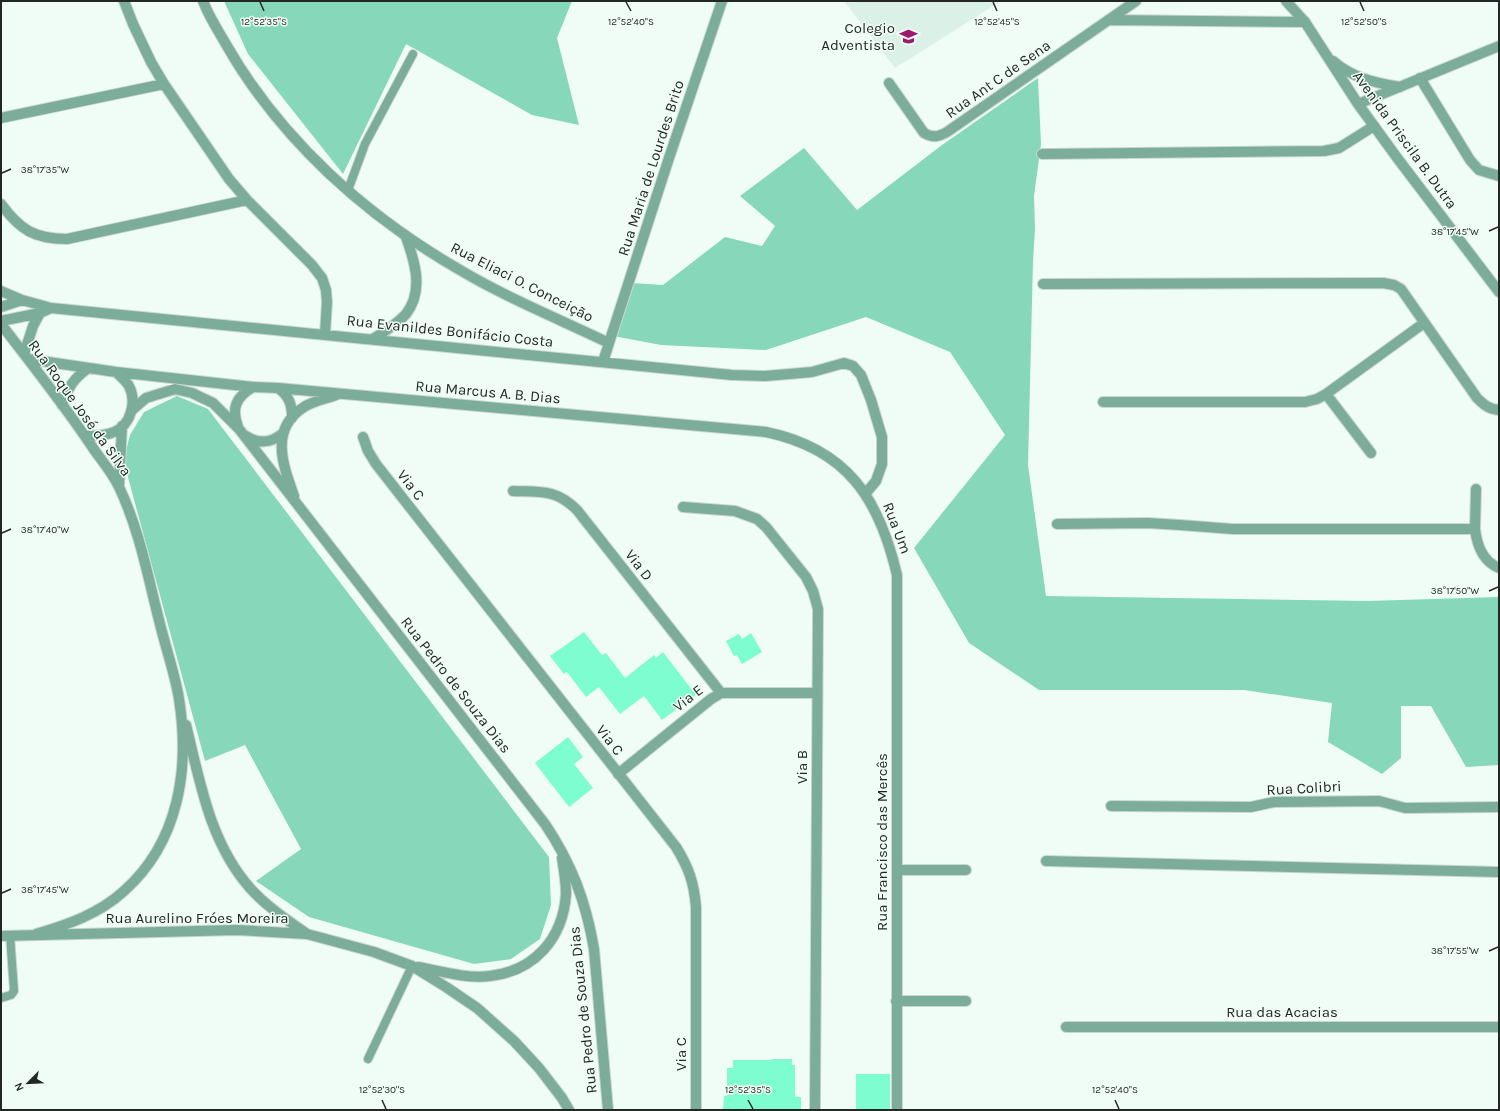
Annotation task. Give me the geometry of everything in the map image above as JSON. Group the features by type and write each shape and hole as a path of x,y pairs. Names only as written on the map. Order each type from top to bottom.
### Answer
{"street":[{"path":"124,1 142,43 164,84 229,179 247,200 312,265 322,278 326,290 327,302 325,334"},
{"name":"Rua Eliaci O. Conceição","path":"203,1 242,72 263,102 316,161 376,214 406,237 460,270 499,291 609,342"},
{"name":"Rua Ant C de Sena","path":"889,83 924,133 932,137 938,136 947,132 1136,1"},
{"path":"1286,1 1305,22"},
{"path":"1296,1 1305,22"},
{"name":"Rua Maria de Lourdes Brito","path":"609,342 722,2"},
{"path":"1108,20 1305,22"},
{"name":"Avenida Priscila B. Dutra","path":"1305,22 1358,104 1499,292"},
{"path":"1358,104 1499,46"},
{"path":"1326,55 1338,66 1358,77 1380,84 1400,87"},
{"path":"1420,78 1470,160 1479,170 1499,176"},
{"path":"1344,81 1361,94 1372,98"},
{"path":"1,118 164,84"},
{"path":"1042,154 1324,151 1339,148 1374,126"},
{"path":"1,204 8,214 23,228 37,236 52,239 67,239 247,200"},
{"path":"373,339 391,327 406,314 414,299 417,278 414,260 406,237"},
{"path":"1043,284 1383,283 1394,285 1401,289 1477,398 1487,407 1499,410"},
{"name":"Rua Evanildes Bonifácio Costa","path":"1,290 22,300 51,308 732,375 765,376 812,372 844,363 853,366 861,375 882,437 882,464 876,481 866,493"},
{"path":"1,307 22,300"},
{"path":"1,321 40,313 51,308"},
{"path":"26,357 33,326 40,313"},
{"path":"1103,402 1305,402 1317,400 1424,323"},
{"name":"Rua Roque José da Silva","path":"1,324 86,436 119,486 140,540 178,698 207,808 215,830 231,863 250,888 271,908 307,934"},
{"path":"603,362 609,342"},
{"name":"Rua Marcus A. B. Dias","path":"26,357 87,369 253,387 766,432 786,436 800,441 830,457 850,474 866,493"},
{"path":"62,405 70,385 87,369"},
{"path":"86,436 107,435 116,432 128,419 131,411 132,394 128,386 116,372"},
{"path":"253,387 242,394 236,405 235,417 240,431 252,440 264,442 277,439 292,418 306,406 340,394"},
{"path":"278,388 285,393 290,400 292,418"},
{"name":"Rua Pedro de Souza Dias","path":"131,411 146,398 175,389 192,393 213,403 240,431 296,505 546,824 560,846 575,876 590,923 594,949 608,1110"},
{"path":"1326,394 1371,453"},
{"path":"119,486 122,426"},
{"path":"282,434 281,456 296,505"},
{"name":"Via C","path":"363,437 368,451 376,464 676,847 691,874 695,892 696,907 696,1110"},
{"path":"1476,489 1477,541 1481,552 1488,561 1499,568"},
{"name":"Via D","path":"514,491 557,495 577,510 721,693"},
{"name":"Rua Um","path":"866,493 884,528 892,552 897,575"},
{"name":"Via B","path":"683,507 735,510 757,519 766,527 806,577 813,591 818,609 815,1110"},
{"path":"1057,524 1148,523 1240,529 1476,529"},
{"name":"Rua Francisco das Mercês","path":"897,575 897,1110"},
{"name":"Via E","path":"618,774 711,699 721,693 817,693"},
{"name":"Rua Roque José da Silva","path":"36,934 63,927 103,907 123,892 139,876 155,855 167,833 175,809 180,782 182,728 178,698"},
{"name":"Rua Colibri","path":"1111,806 1250,807 1274,802 1379,800 1405,808 1499,807"},
{"path":"412,966 468,976 489,977 512,972 533,960 550,943 561,921 566,894 565,875 560,846"},
{"path":"1046,861 1499,872"},
{"path":"897,870 966,870"},
{"name":"Rua Aurelino Fróes Moreira","path":"6,935 238,930 307,934 374,952 412,966 477,1008 514,1040 539,1068 562,1098 569,1110"},
{"path":"896,1001 966,1001"},
{"name":"Rua das Acacias","path":"1066,1027 1499,1027"}],"lane":[{"path":"348,190 365,144 413,54"},
{"path":"1,998 11,995 14,991 6,935"},
{"path":"368,1059 412,966"}],"shaded area":[{"name":"Colegio Adventista","path":"844,1 1001,1 895,68"}],"green space":[{"path":"224,1 572,1 557,38 579,125 532,115 406,44 343,174 248,54"},
{"path":"1038,78 1041,144 1034,196 1035,229 1028,465 1046,596 1367,601 1499,597 1499,765 1466,767 1431,706 1401,706 1401,758 1382,774 1328,742 1332,703 1244,690 1039,690 969,643 914,548 1005,435 950,352 866,317 766,350 661,345 608,335 632,283 663,285 725,237 762,246 775,226 740,196 804,148 857,210 942,145"},
{"path":"177,396 208,409 549,857 551,905 540,939 511,959 474,964 309,917 256,881 301,849 245,745 205,761 126,470 125,455 130,435 144,412"}],"building":[{"path":"584,632 602,655 606,653 625,678 654,655 656,658 663,652 696,695 662,720 644,696 620,714 599,687 586,697 567,672 564,674 550,656"},
{"path":"751,633 762,652 742,664 737,655 734,656 726,641 739,634 742,639"},
{"path":"568,737 583,757 574,764 593,788 569,807 535,763"},
{"path":"792,1059 792,1065 795,1065 795,1097 801,1097 801,1110 723,1110 724,1096 727,1096 727,1068 733,1068 733,1060"},
{"path":"856,1074 890,1074 890,1110 856,1110"}],"place":[{"name":"Colegio Adventista","path":"908,37"}]}
